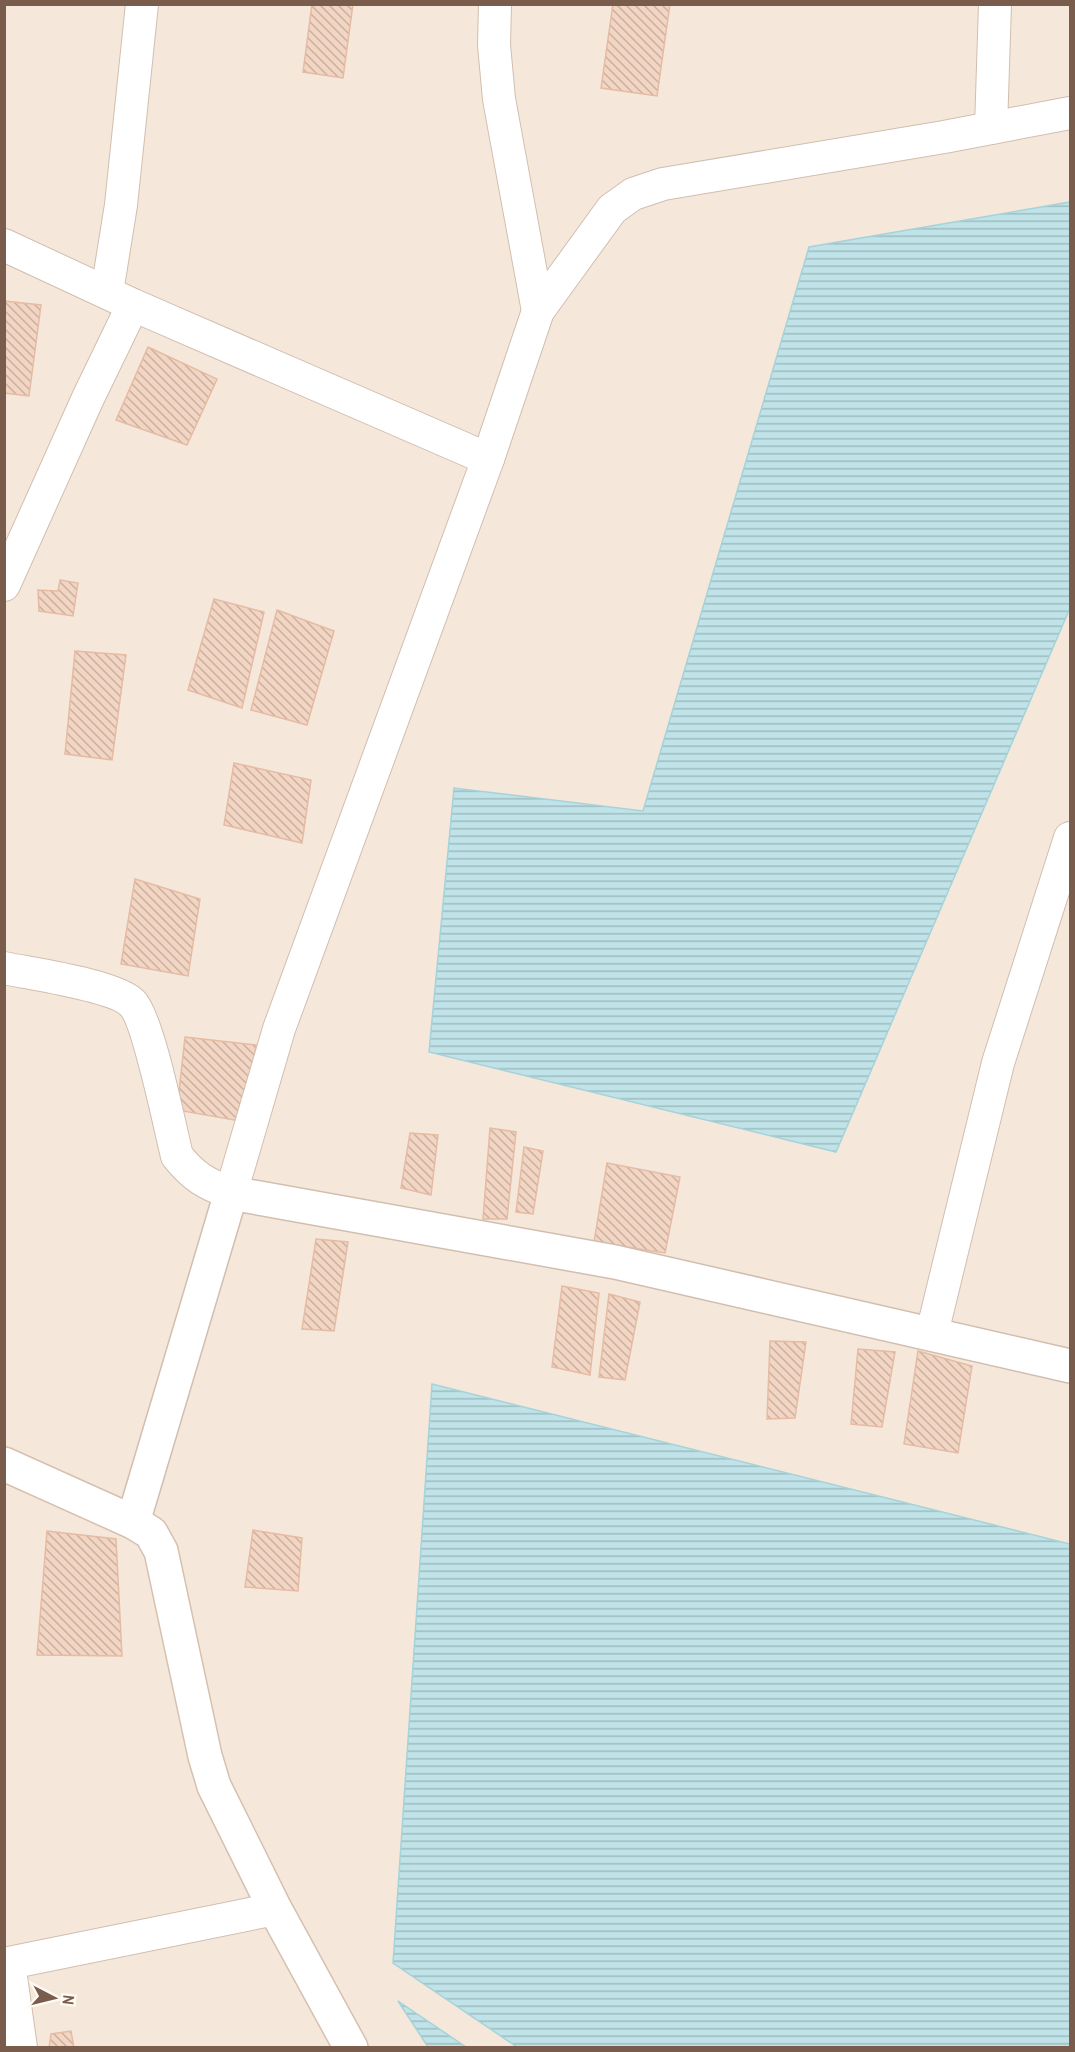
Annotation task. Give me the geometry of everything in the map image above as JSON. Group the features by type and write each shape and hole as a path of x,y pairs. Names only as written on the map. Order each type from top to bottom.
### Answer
{"street":[{"path":"4,585 88,398 120,299 121,205 142,4"},
{"path":"495,4 494,45 499,99 538,311"},
{"path":"991,128 995,4"},
{"path":"133,1522 279,1029 489,459 538,311 612,209 633,194 663,184 1071,113"},
{"path":"4,245 120,299 489,459"},
{"path":"932,1333 998,1063 1071,838"},
{"path":"4,968 111,990 132,1003 144,1025 177,1156 190,1172 207,1185 231,1193 615,1262 1071,1366"},
{"path":"4,1464 133,1522 151,1533 161,1551 205,1756 214,1786 275,1909 351,2048"},
{"path":"21,2048 7,1963 275,1909"}],"shaded area":[{"path":"5,5 1070,5 1070,2047 5,2047"}],"water":[{"path":"1070,202 1070,608 836,1152 429,1052 454,788 643,811 809,247"},
{"path":"432,1384 1070,1544 1070,2047 517,2047 393,1963"},
{"path":"398,2001 466,2047 428,2047"}],"building":[{"path":"312,4 353,4 343,78 303,72"},
{"path":"613,4 670,4 657,96 601,88"},
{"path":"4,301 41,305 29,396 4,393"},
{"path":"148,347 217,379 187,445 116,420"},
{"path":"60,580 78,583 73,616 39,611 38,590 58,591"},
{"path":"214,599 264,612 242,708 188,690"},
{"path":"277,610 334,631 307,725 251,710"},
{"path":"75,651 126,655 112,760 65,754"},
{"path":"234,763 311,780 302,843 224,825"},
{"path":"135,879 200,899 188,976 121,964"},
{"path":"185,1037 256,1045 245,1122 177,1110"},
{"path":"490,1128 516,1132 507,1219 483,1219"},
{"path":"410,1133 438,1135 431,1195 401,1188"},
{"path":"524,1147 543,1151 533,1214 516,1212"},
{"path":"607,1163 680,1177 665,1253 594,1242"},
{"path":"316,1239 348,1242 334,1331 302,1329"},
{"path":"562,1286 599,1293 590,1375 552,1367"},
{"path":"609,1294 640,1302 625,1380 599,1377"},
{"path":"770,1341 806,1342 795,1418 767,1419"},
{"path":"858,1349 895,1352 882,1427 851,1424"},
{"path":"918,1351 972,1366 958,1453 904,1444"},
{"path":"253,1530 302,1538 298,1591 245,1587"},
{"path":"47,1531 116,1539 122,1656 37,1655"},
{"path":"71,2031 74,2048 49,2048 51,2034"}]}
